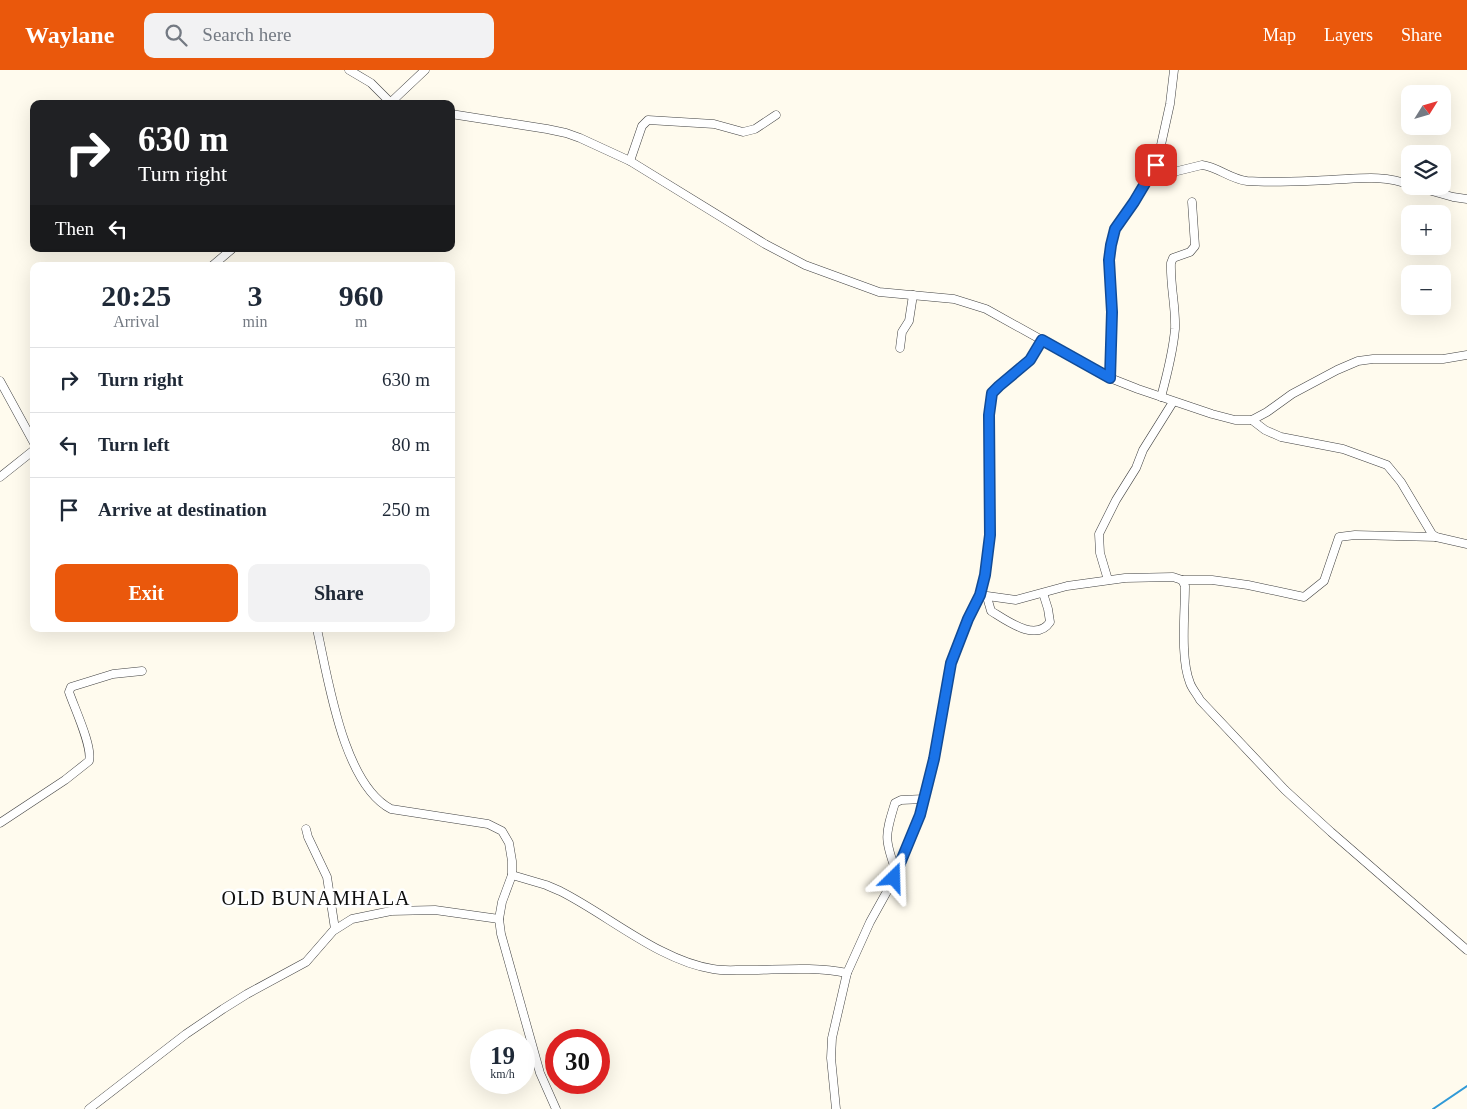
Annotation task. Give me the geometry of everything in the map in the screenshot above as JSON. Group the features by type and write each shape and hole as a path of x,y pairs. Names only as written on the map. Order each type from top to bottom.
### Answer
{"street":[{"path":"348,70 371,83 389,100"},
{"path":"395,100 425,70"},
{"path":"1110,378 1112,312 1109,272 1110,253 1115,229 1157,163 1170,104 1174,70"},
{"path":"455,115 566,133 607,149 630,161 765,244 805,265 879,292 954,299 986,309 1110,378 1173,402 1235,420 1252,420 1292,394 1351,364 1373,359 1443,359 1467,355"},
{"path":"630,161 642,126 648,120 714,124 743,132 755,129 776,115"},
{"path":"1149,178 1202,165 1210,166 1238,180 1247,181 1369,177 1391,178 1401,182"},
{"path":"1443,195 1467,199"},
{"path":"1161,397 1175,330 1171,263 1173,258 1190,252 1195,246 1192,202"},
{"path":"217,262 228,252"},
{"path":"900,348 902,332 910,321 913,294"},
{"path":"836,1109 831,1058 832,1038 847,973 918,821 938,740 951,663 968,619 983,596 990,535 989,415 992,393 1030,360 1042,340"},
{"path":"0,381 30,436"},
{"path":"1108,580 1100,553 1099,534 1116,500 1136,468 1143,450 1173,402"},
{"path":"1252,420 1259,426 1281,437 1343,449 1386,465 1395,473 1429,530 1436,537"},
{"path":"0,477 30,453"},
{"path":"983,596 1016,600 1067,586 1126,578 1173,577 1182,580 1212,580 1248,585 1304,597 1324,581 1339,537 1355,535 1436,537 1467,544"},
{"path":"1182,580 1185,586 1184,645 1187,674 1200,700 1285,790 1467,950"},
{"path":"983,596 991,611 1020,628 1036,630 1048,626 1050,622 1044,593"},
{"path":"318,632 338,722 354,765 377,800 391,809 488,824 502,831 509,843 512,874 502,902 499,919 505,953 544,1084 556,1109"},
{"path":"0,823 58,785 83,767 89,760 88,742 69,692 71,687 113,674 142,671"},
{"path":"896,871 886,841 895,803 901,800 924,799"},
{"path":"306,829 327,877 336,929"},
{"path":"512,874 546,885 568,895 658,948 697,966 722,970 818,969 847,973"},
{"path":"88,1109 223,1008 306,962 336,929 352,919 391,911 435,910 499,919"}],"waterway":[{"path":"1433,1109 1467,1086"}],"district":[{"name":"OLD BUNAMHALA","path":"316,898"}],"route":[{"path":"894,878 920,815 938,740 947,679 954,652 980,595 985,575 990,535 989,415 992,393 1030,360 1042,340 1110,378 1112,312 1109,260 1111,245 1115,229 1156,165"}]}
